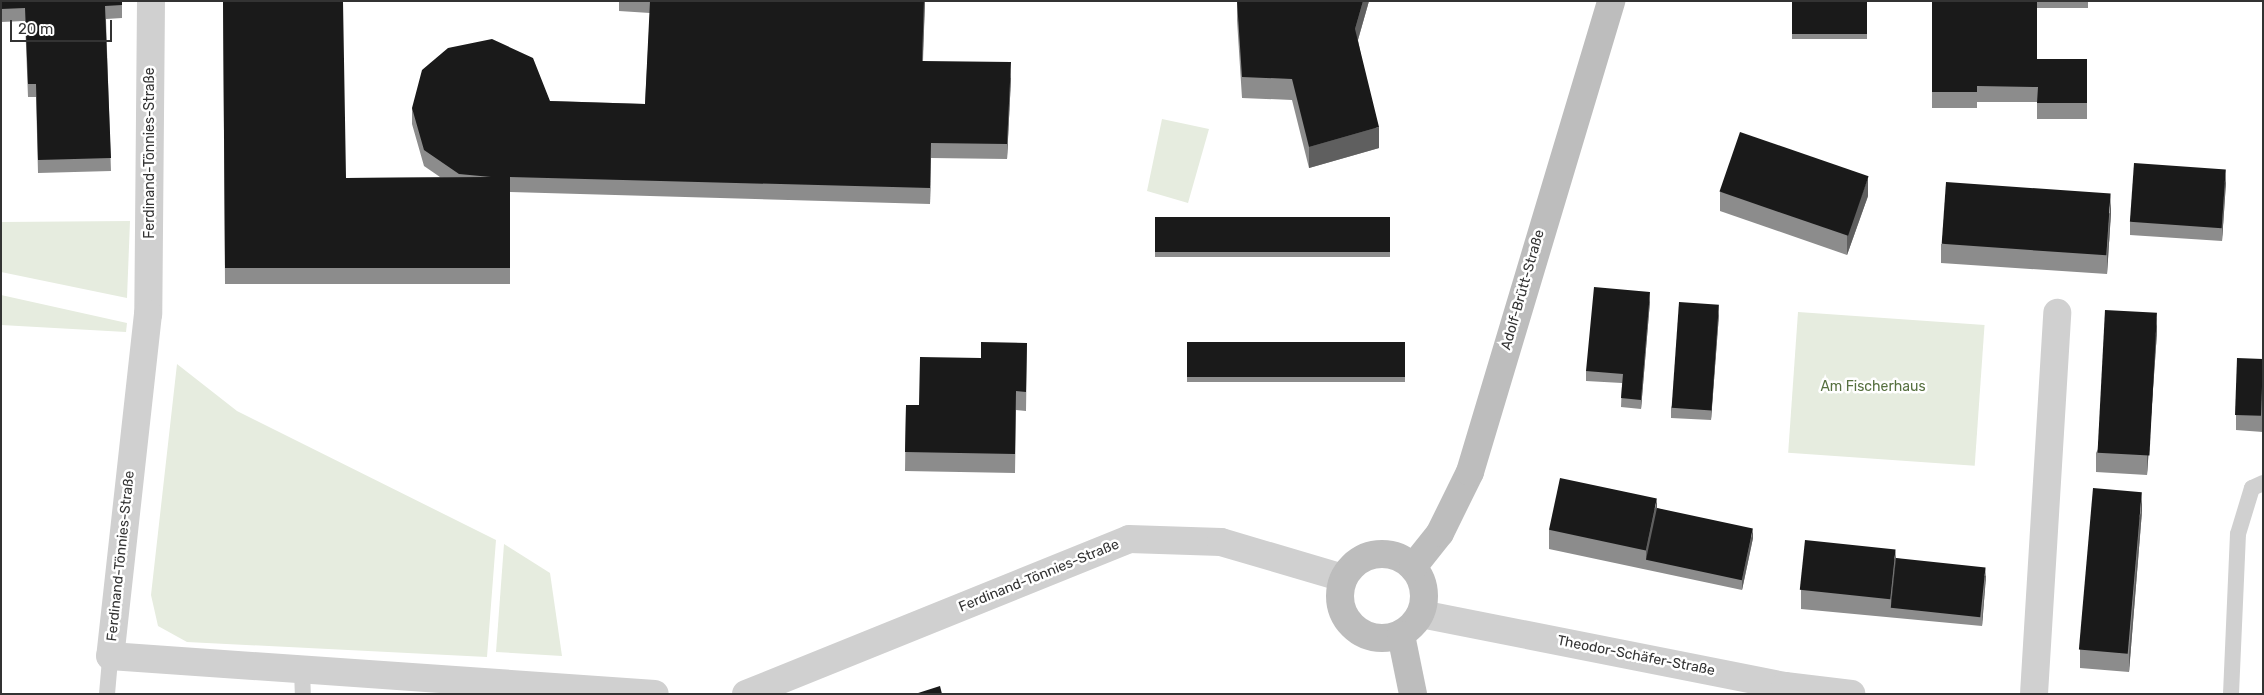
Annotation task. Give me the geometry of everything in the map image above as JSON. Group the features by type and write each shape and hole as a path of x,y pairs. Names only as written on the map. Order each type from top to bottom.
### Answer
{"main road":[{"name":"Adolf-Brütt-Straße","path":"1413,568 1440,533 1470,472 1611,1"},
{"path":"1376,554 1403,558 1413,568 1423,588 1421,614 1401,635 1382,639 1361,634 1344,618 1340,596 1343,578 1357,560 1376,554"},
{"path":"1401,635 1413,694"}],"street":[{"name":"Ferdinand-Tönnies-Straße","path":"151,1 148,314 110,656 302,682 655,694"},
{"path":"2034,694 2057,313"},
{"name":"Ferdinand-Tönnies-Straße","path":"746,694 1129,539 1221,542 1343,578"},
{"name":"Theodor-Schäfer-Straße","path":"1421,614 1785,686 1852,694"}],"lane":[{"path":"2231,694 2238,534 2252,488 2263,482"},
{"path":"107,694 110,656"}],"green space":[{"path":"1162,119 1209,129 1188,203 1147,191"},
{"path":"130,221 127,298 1,272 1,222"},
{"path":"1,295 127,323 126,332 1,325"},
{"name":"Am Fischerhaus","path":"1798,312 1985,325 1975,466 1788,453"},
{"path":"177,364 237,411 496,540 487,657 187,642 158,626 151,595"},
{"path":"504,544 550,573 562,656 496,652"}],"building":[{"path":"1,1 122,1 122,5 105,6 111,158 38,160 36,84 28,84 25,8 1,9"},
{"path":"223,1 343,1 346,178 491,177 459,174 424,150 412,108 422,70 448,48 492,39 533,58 550,101 645,104 650,1 924,1 922,61 1011,62 1007,144 931,143 930,188 510,177 510,268 225,268"},
{"path":"1237,1 1363,1 1355,29 1379,127 1309,147 1292,79 1242,77"},
{"path":"1792,1 1867,1 1867,34 1792,34"},
{"path":"1932,1 2037,1 2037,59 2087,59 2087,103 2037,103 2038,87 1977,86 1977,92 1932,92"},
{"path":"1740,132 1869,176 1848,236 1719,192"},
{"path":"2134,163 2226,169 2222,228 2130,222"},
{"path":"1946,182 2111,194 2106,255 1942,244"},
{"path":"1155,217 1390,217 1390,252 1155,252"},
{"path":"1594,287 1650,292 1641,400 1621,398 1623,374 1586,371"},
{"path":"1679,302 1719,305 1712,411 1672,408"},
{"path":"2105,310 2157,313 2149,456 2098,453"},
{"path":"981,342 1027,343 1026,392 1016,391 1015,454 905,452 906,405 919,405 920,357 981,358"},
{"path":"1187,342 1405,342 1405,377 1187,377"},
{"path":"2237,358 2263,359 2261,416 2235,415"},
{"path":"1560,478 1657,499 1646,550 1549,530"},
{"path":"2093,488 2142,492 2128,654 2079,649"},
{"path":"1657,508 1753,528 1742,580 1646,560"},
{"path":"1805,540 1896,550 1890,599 1800,590"},
{"path":"1896,558 1986,567 1980,617 1891,608"},
{"path":"940,686 942,694 915,694"}]}
